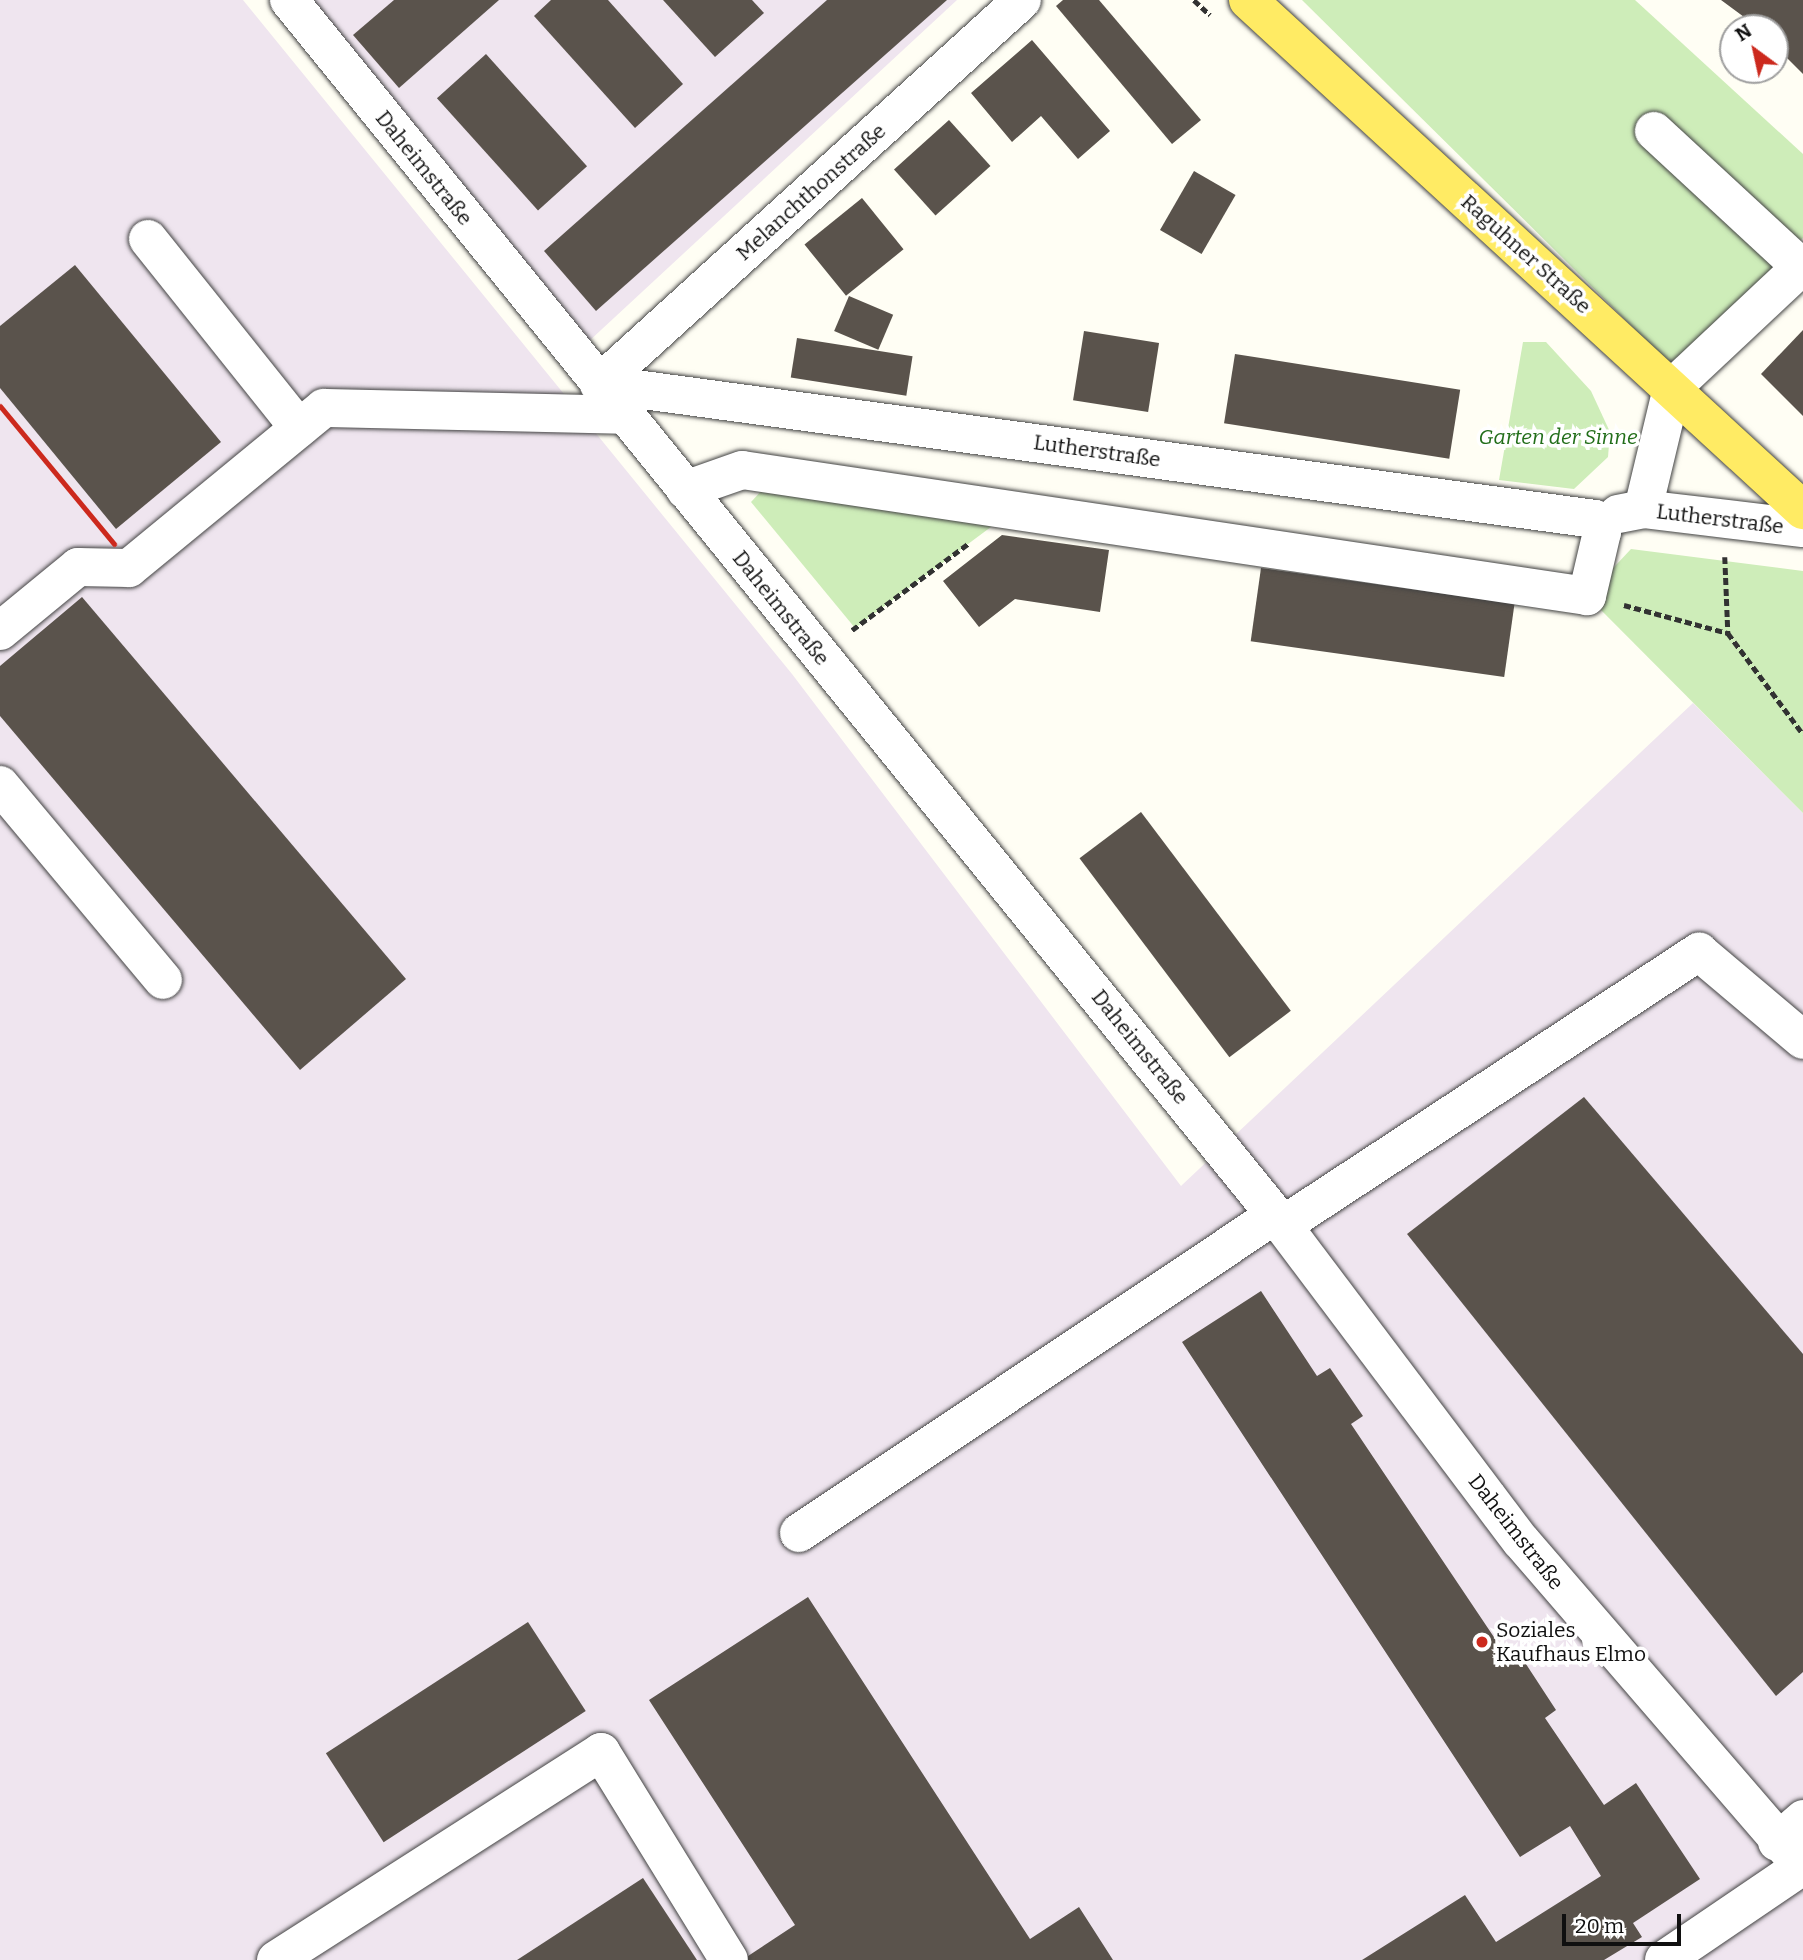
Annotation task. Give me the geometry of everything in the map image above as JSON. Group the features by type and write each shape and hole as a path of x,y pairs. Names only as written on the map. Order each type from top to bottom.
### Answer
{"main road":[{"name":"Raguhner Straße","path":"1248,0 1803,510"}],"street":[{"name":"Daheimstraße","path":"289,0 1279,1220 1521,1541 1796,1849 1664,1960"},
{"name":"Melanchthonstraße","path":"599,384 1022,0"},
{"path":"1643,509 1672,388 1802,266 1654,131"},
{"path":"148,239 299,428"},
{"name":"Lutherstraße","path":"599,384 1595,519 1643,509 1723,521 1803,528"},
{"path":"0,631 78,567 129,568 324,408 625,415"},
{"path":"685,490 742,470 1587,596 1602,532 1595,519"},
{"path":"0,785 163,981"},
{"path":"799,1533 1279,1220 1699,952 1803,1040"},
{"path":"276,1960 601,1752 729,1960"}],"path":[{"path":"1723,521 1728,633 1803,734"},
{"path":"819,654 967,545"},
{"path":"1587,596 1728,633"}],"shaded area":[{"path":"0,0 243,0 792,674 1181,1186 1693,703 1803,813 1803,1960 0,1960"},
{"path":"308,0 957,0 587,343"}],"green space":[{"path":"1302,0 1635,0 1719,77 1719,84 1727,84 1803,154 1803,238 1675,369"},
{"name":"Garten der Sinne","path":"1523,342 1546,342 1591,391 1610,432 1608,457 1574,489 1499,480"},
{"path":"764,488 999,521 855,628 751,502"},
{"path":"1631,549 1803,571 1803,813 1587,596"}],"building":[{"path":"394,0 499,0 399,88 353,35"},
{"path":"551,0 608,0 683,84 635,128 534,16"},
{"path":"663,0 752,0 764,13 715,57"},
{"path":"827,0 947,0 596,311 544,251"},
{"path":"1063,0 1099,0 1201,120 1172,144 1056,6"},
{"path":"1721,0 1803,0 1803,74 1789,60 1789,14 1740,14"},
{"path":"1032,40 1110,131 1078,159 1041,116 1012,142 971,93"},
{"path":"486,54 587,166 538,210 437,98"},
{"path":"949,120 990,166 935,216 894,170"},
{"path":"1194,171 1236,195 1202,254 1160,230"},
{"path":"862,198 904,249 846,296 804,245"},
{"path":"75,265 221,442 116,529 0,388 0,326"},
{"path":"849,296 893,315 878,350 834,331"},
{"path":"1803,330 1803,416 1761,374"},
{"path":"1084,331 1159,343 1148,412 1073,400"},
{"path":"797,338 913,356 906,396 791,378"},
{"path":"1235,354 1460,390 1449,459 1224,423"},
{"path":"1002,535 1109,550 1100,612 1015,599 979,627 943,581"},
{"path":"1261,568 1515,604 1504,677 1251,641"},
{"path":"82,597 406,979 300,1070 0,716 0,666"},
{"path":"1141,812 1291,1011 1229,1057 1080,858"},
{"path":"1584,1097 1803,1354 1803,1672 1776,1696 1407,1234"},
{"path":"1261,1291 1317,1376 1330,1368 1363,1416 1351,1424 1512,1664 1522,1658 1556,1710 1545,1718 1604,1805 1636,1783 1700,1879 1633,1923 1642,1937 1604,1960 1362,1960 1465,1895 1496,1942 1601,1876 1570,1826 1520,1857 1182,1342"},
{"path":"808,1597 1030,1939 1079,1907 1113,1960 742,1960 795,1925 649,1700"},
{"path":"528,1622 586,1711 384,1842 326,1753"},
{"path":"643,1878 697,1960 517,1960"}],"railway":[{"path":"0,406 114,544"}],"place":[{"name":"Soziales Kaufhaus Elmo","path":"1482,1642"}]}
